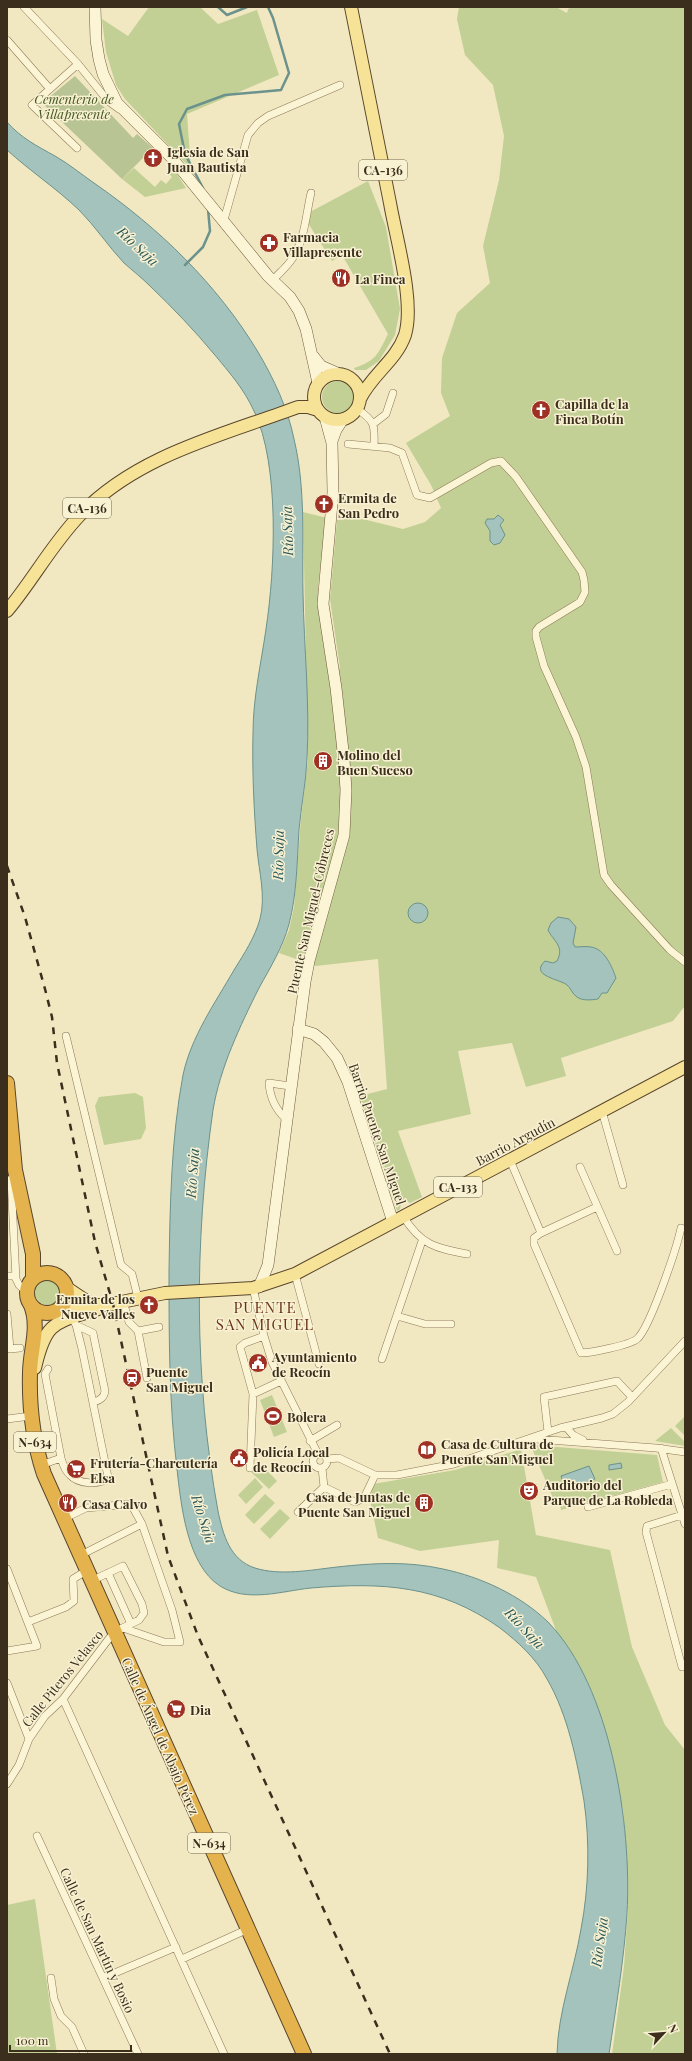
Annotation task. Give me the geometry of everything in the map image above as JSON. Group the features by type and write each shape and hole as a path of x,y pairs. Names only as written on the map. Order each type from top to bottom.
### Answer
{"highway":[{"path":"7,1083 12,1144 18,1185 34,1258 33,1278"},
{"path":"26,1225 38,1256 49,1272 61,1278 64,1309 40,1312 29,1299 28,1284 33,1278 42,1273 49,1272"},
{"name":"N-634","path":"29,1299 36,1320 30,1371 31,1416 41,1465"},
{"name":"N-634","path":"34,1340 42,1323 64,1309"},
{"name":"Calle de Ángel de Abajo Pérez","path":"41,1465 88,1576 118,1630 304,2054"}],"main road":[{"name":"CA-136","path":"351,7 401,260 408,310 405,334 396,354 388,364 376,374 358,404"},
{"name":"CA-136","path":"7,611 59,540 91,504 116,484 137,470 200,443 316,401 324,377 336,373"},
{"path":"336,373 350,377 369,377 376,374"},
{"path":"350,377 359,389 358,404"},
{"path":"316,401 337,420 343,419"},
{"name":"Puente San Miguel-Cóbreces","path":"343,419 348,417 358,404"},
{"name":"Barrio Argudín","path":"138,1298 165,1293 256,1288 295,1274 685,1067"},
{"name":"CA-133","path":"64,1309 92,1305 107,1305 138,1298"},
{"path":"64,1309 92,1305"},
{"name":"N-634","path":"30,1399 43,1339 64,1309 107,1305"}],"street":[{"path":"24,7 78,64 96,86 108,91"},
{"name":"Puente San Miguel-Cóbreces","path":"95,7 96,40 99,59 108,91 125,113 172,158 273,280 290,297 299,311 313,356 316,401 332,443"},
{"path":"7,40 50,88"},
{"path":"77,148 32,105 78,64"},
{"path":"222,218 248,136 258,123 268,116 340,85"},
{"path":"273,280 292,260 296,253 305,224 311,193"},
{"path":"313,356 321,366 336,373"},
{"path":"373,424 386,414 393,393"},
{"path":"358,404 373,424 374,446"},
{"name":"Puente San Miguel-Cóbreces","path":"256,1288 268,1265 290,1086 309,961 344,835 346,790 344,760 336,688 323,604 324,576 333,507 332,443 336,430 343,419"},
{"path":"348,444 390,448 402,453 417,495 430,498 491,463 501,461 504,462 582,572 584,592 580,602 539,627 536,631 536,637 544,666 576,737 586,767 604,875 611,885 670,950 685,962"},
{"name":"Barrio Puente San Miguel","path":"298,1029 314,1034 324,1042 337,1058 348,1082 398,1219"},
{"path":"66,1036 121,1265 132,1274 138,1298"},
{"path":"286,1119 279,1112 274,1103 270,1094 269,1083 290,1086"},
{"path":"602,1111 624,1185"},
{"path":"12,1144 12,1188 16,1276 19,1285 29,1299"},
{"path":"510,1160 541,1234"},
{"path":"580,1167 617,1251"},
{"path":"597,1207 534,1238 534,1244 580,1353 591,1353 636,1340 643,1332 660,1293 678,1243 681,1228"},
{"path":"398,1219 422,1240 447,1250 467,1254"},
{"path":"382,1359 422,1240"},
{"path":"268,1265 278,1280"},
{"path":"295,1274 319,1364"},
{"path":"7,1276 16,1276"},
{"path":"256,1288 264,1336 272,1362 310,1441 318,1454"},
{"path":"123,1302 130,1322 138,1331 148,1378"},
{"path":"48,1369 45,1374 61,1458 68,1473 78,1480 94,1483 104,1481 108,1477 94,1402 64,1309"},
{"path":"64,1309 92,1333 105,1391 104,1396 100,1400 94,1402"},
{"path":"7,1314 10,1349 20,1348"},
{"path":"397,1316 425,1324 451,1324"},
{"path":"138,1331 159,1327"},
{"path":"250,1468 253,1394 240,1347 245,1343 264,1336"},
{"path":"327,1459 339,1458 375,1475 397,1475 454,1464 548,1432 613,1414 632,1397 685,1341"},
{"path":"253,1394 281,1381"},
{"path":"548,1432 544,1397 617,1381 632,1397"},
{"path":"7,1419 31,1416"},
{"path":"310,1441 337,1425"},
{"path":"566,1427 573,1435 585,1442"},
{"path":"533,1438 661,1448 685,1452"},
{"path":"661,1448 685,1524"},
{"path":"318,1454 324,1454 327,1459 327,1464 322,1468 317,1467 313,1463 314,1457 318,1454"},
{"path":"41,1465 61,1458"},
{"path":"322,1468 324,1487"},
{"path":"324,1487 344,1498 355,1502 360,1501 364,1498 375,1475"},
{"path":"588,1507 672,1484"},
{"path":"298,1512 324,1487"},
{"path":"63,1519 86,1508 131,1504 142,1524 172,1610 180,1642 164,1642 118,1630"},
{"path":"682,1515 647,1526 646,1532 682,1667"},
{"path":"79,1556 142,1524"},
{"path":"28,1622 74,1601 73,1579 108,1573 123,1566 142,1604 144,1613 139,1620 118,1630"},
{"path":"7,1569 37,1646 7,1651"},
{"path":"108,1573 131,1624"},
{"name":"Calle Piteros Velasco","path":"7,1784 19,1765 29,1739 45,1716 63,1699 118,1630"},
{"path":"7,1683 29,1739"},
{"path":"63,1699 224,2054"},
{"name":"Calle de San Martín y Bosio","path":"37,1836 138,2054"},
{"path":"182,1959 248,1929"},
{"path":"103,1978 176,1947"},
{"path":"51,1978 54,1999 61,2016 72,2027 84,2054"}],"green space":[{"path":"149,7 200,7 218,24 257,10 279,75 187,114 191,169 125,99 116,85 106,52 102,19 128,36"},
{"path":"459,7 556,7 567,13 568,9 573,7 685,7 685,1006 673,1021 561,1058 566,1076 526,1087 512,1043 458,1051 471,1114 398,1131 422,1197 410,1203 406,1201 401,1204 400,1209 397,1211 360,1096 387,1089 378,959 316,966 279,953 289,930 294,907 301,819 308,760 303,512 327,518 318,587 321,626 327,667 340,668 330,599 337,520 359,518 403,529 425,522 441,508 431,485 406,443 450,416 441,393 442,358 457,313 490,283 483,246 499,180 504,136 493,85 465,55 457,19"},
{"name":"Cementerio de Villapresente","path":"75,76 133,138 137,134 153,148 122,179 42,103"},
{"path":"134,168 155,187 161,180 166,184 172,177 168,173 173,168 186,188 145,197 122,179"},
{"path":"368,181 386,227 400,309 395,335 379,361 366,370 355,370 354,368 367,363 376,356 388,334 342,255 332,261 308,223 310,212"},
{"path":"338,381 347,384 351,388 354,397 351,406 347,410 338,413 329,410 325,406 322,397 325,388 329,384"},
{"path":"135,1093 143,1097 146,1128 141,1139 104,1145 95,1106 99,1097"},
{"path":"48,1279 57,1283 61,1292 57,1301 48,1305 39,1301 35,1292 39,1283"},
{"name":"Bolera","path":"272,1395 287,1432 274,1437 260,1400"},
{"path":"684,1417 685,1418 685,1436 675,1426"},
{"path":"671,1428 685,1442 685,1446 655,1441"},
{"path":"532,1445 657,1455 663,1482 561,1510 560,1502 553,1498 533,1451"},
{"path":"521,1449 536,1535 610,1550 632,1647 665,1725 685,1750 685,2054 612,2054 624,1966 628,1909 628,1880 623,1809 536,1577 497,1568 499,1540 420,1551 378,1538 370,1500 373,1484 455,1470"},
{"path":"260,1463 277,1481 269,1489 251,1472"},
{"path":"255,1478 263,1487 246,1504 238,1495"},
{"path":"265,1494 275,1503 254,1524 245,1515"},
{"path":"280,1509 290,1518 270,1539 260,1529"},
{"path":"35,1899 57,2054 7,2054 7,1905"}],"water":[{"name":"Río Saja","path":"7,122 24,137 70,166 118,200 164,238 205,281 242,327 270,373 280,394 288,417 298,458 303,516 303,593 308,738 292,913 283,941 245,1017 220,1079 213,1110 202,1210 199,1311 204,1411 210,1461 222,1529 229,1546 239,1559 255,1568 275,1572 296,1572 364,1564 404,1564 430,1566 472,1577 499,1588 525,1603 548,1622 570,1650 588,1683 602,1719 613,1759 621,1799 626,1840 628,1878 626,1931 620,1984 609,2054 557,2054 560,2022 584,1913 588,1849 584,1801 571,1738 561,1708 538,1664 520,1645 500,1628 478,1614 433,1595 410,1590 362,1586 311,1588 253,1595 230,1591 220,1586 209,1576 200,1564 188,1533 181,1500 174,1445 170,1370 169,1247 174,1148 183,1075 192,1047 204,1021 252,939 258,926 262,910 262,884 257,849 254,806 253,720 272,578 272,488 262,433 246,395 231,374 199,336 175,311 124,263 79,210 7,150"},
{"path":"498,515 504,520 500,525 505,535 500,543 494,545 490,541 490,531 485,523 487,519 494,519"},
{"path":"418,903 425,906 428,913 425,920 418,923 411,920 408,913 411,906"},
{"path":"558,917 569,919 576,927 573,943 575,947 596,948 604,955 610,964 616,978 607,993 602,993 598,999 587,1000 575,996 567,985 543,974 541,970 541,966 545,961 553,963 557,961 559,956 559,948 548,930 551,923"},
{"path":"621,1463 622,1468 609,1470 609,1465"},
{"path":"589,1466 595,1479 566,1490 561,1476"}],"waterway":[{"path":"218,7 227,15 247,7"},
{"path":"203,188 185,154 179,124 187,109 225,95 281,90 289,73 273,18 268,7"},
{"path":"185,265 203,247 210,231 208,209"}],"railway":[{"path":"7,866 25,917 52,1017 57,1063 95,1242 113,1304 168,1556 198,1636 390,2054"}],"place":[{"name":"Iglesia de San Juan Bautista","path":"153,158"},
{"name":"Farmacia Villapresente","path":"269,243"},
{"name":"La Finca","path":"341,278"},
{"name":"Capilla de la Finca Botín","path":"541,410"},
{"name":"Ermita de San Pedro","path":"324,504"},
{"name":"Molino del Buen Suceso","path":"323,761"},
{"name":"Ermita de los Nueve Valles","path":"149,1305"},
{"name":"Ayuntamiento de Reocín","path":"258,1363"},
{"name":"Puente San Miguel","path":"132,1378"},
{"name":"Bolera","path":"273,1416"},
{"name":"Casa de Cultura de Puente San Miguel","path":"427,1450"},
{"name":"Policía Local de Reocín","path":"239,1458"},
{"name":"Frutería-Charcutería Elsa","path":"76,1469"},
{"name":"Auditorio del Parque de La Robleda","path":"529,1491"},
{"name":"Casa Calvo","path":"68,1503"},
{"name":"Casa de Juntas de Puente San Miguel","path":"424,1503"},
{"name":"Dia","path":"176,1709"}],"district":[{"name":"PUENTE SAN MIGUEL","path":"265,1316"}]}
